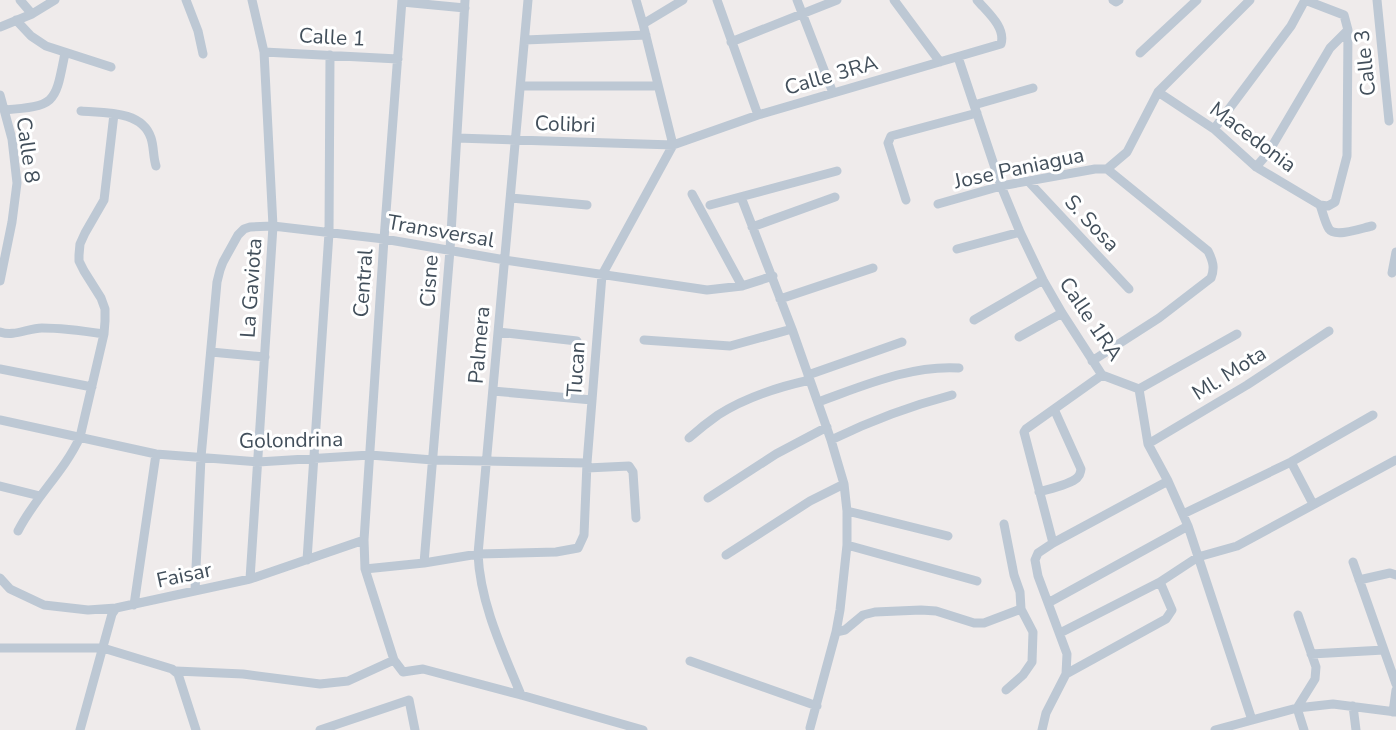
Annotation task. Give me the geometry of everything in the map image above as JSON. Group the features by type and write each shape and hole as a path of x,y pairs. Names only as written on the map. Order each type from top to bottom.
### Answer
{"street":[{"path":"20,0 32,14"},
{"path":"0,27 32,14 56,0"},
{"path":"186,0 198,31 203,54"},
{"name":"La Gaviota","path":"250,579 273,226 264,52 252,0"},
{"name":"Palmera","path":"521,695 500,645 484,596 478,554 528,0"},
{"path":"636,0 673,146"},
{"path":"643,24 683,0"},
{"path":"717,0 758,115"},
{"path":"796,0 833,93"},
{"path":"731,42 837,0"},
{"path":"894,0 940,62"},
{"name":"Calle 3RA","path":"673,146 758,115 1001,44 1003,38 1001,30 977,0"},
{"path":"1113,0 1116,2 1119,0"},
{"path":"1140,53 1197,0"},
{"name":"Jose Paniagua","path":"1107,169 1127,152 1158,92 1250,0"},
{"path":"1214,129 1291,26 1305,0 1344,15 1348,30 1347,156 1335,202 1324,206 1332,232 1338,234 1372,226"},
{"name":"Calle 3","path":"1377,0 1389,121"},
{"path":"402,1 465,4"},
{"name":"Central","path":"394,660 365,568 364,540 402,1"},
{"name":"Cisne","path":"424,563 450,250 465,4"},
{"path":"16,20 41,44 111,67"},
{"path":"1256,167 1268,153 1330,48 1348,30"},
{"path":"525,40 646,35"},
{"name":"Calle 1","path":"264,52 398,59"},
{"path":"4,110 32,108 47,103 58,86 65,53"},
{"path":"307,560 330,233 330,55"},
{"name":"Calle 1RA","path":"958,57 1001,186 1043,280 1102,375 1139,389"},
{"path":"521,86 658,86"},
{"path":"906,200 888,143 891,136 1033,88"},
{"name":"Macedonia","path":"1158,92 1214,129 1256,167 1324,206"},
{"name":"Calle 8","path":"0,95 12,139 17,183 12,222 0,280"},
{"path":"81,111 114,114 138,121 151,138 156,166"},
{"path":"18,531 40,496 70,457 80,437 92,387 104,334 105,309 79,261 79,255 80,244 85,232 104,200 114,114"},
{"name":"Colibri","path":"457,138 673,146"},
{"name":"Tucan","path":"365,568 424,563 478,554 556,552 578,548 584,535 602,275 673,146"},
{"name":"Jose Paniagua","path":"938,204 1001,186 1095,169 1107,169 1208,251 1213,262 1213,272 1210,278 1159,318 1092,361"},
{"path":"710,205 837,171"},
{"name":"S. Sosa","path":"1029,182 1129,289"},
{"path":"692,194 742,286"},
{"path":"741,197 773,276 827,427 844,484 847,544 840,610 810,728"},
{"path":"752,227 835,197"},
{"path":"511,198 587,205"},
{"name":"Transversal","path":"211,352 220,270 238,235 250,227 273,226 384,239 505,260 707,290 742,286 773,276"},
{"path":"957,249 1020,232"},
{"path":"1392,273 1396,252"},
{"path":"780,299 873,268"},
{"path":"974,320 1043,280"},
{"path":"1019,337 1062,313"},
{"path":"0,332 15,333 44,328 104,334"},
{"path":"644,340 730,346 792,329"},
{"path":"498,332 577,341"},
{"name":"Ml. Mota","path":"1148,444 1247,385 1329,332"},
{"path":"1237,334 1139,389 1148,444 1188,526 1252,720"},
{"path":"689,438 718,415 748,399 902,342"},
{"path":"195,591 201,458 211,352 265,357"},
{"path":"818,402 894,375 942,367 959,368"},
{"path":"0,369 92,387"},
{"path":"1053,543 1024,432 1102,375"},
{"path":"493,391 592,399"},
{"path":"831,440 881,417 952,395"},
{"path":"1039,492 1071,481 1080,474 1080,469 1054,409"},
{"path":"1183,514 1291,462 1373,415"},
{"name":"Golondrina","path":"0,420 156,454 201,458 258,462 370,455 433,460 629,466 633,472 636,518"},
{"path":"708,498 776,454 827,427"},
{"path":"134,604 156,454"},
{"path":"1060,633 1161,582 1198,557 1237,546 1396,460"},
{"path":"1291,462 1313,504"},
{"path":"1042,730 1046,713 1066,674 1067,654 1038,576 1035,560 1038,553 1168,481"},
{"path":"726,555 810,501 844,484"},
{"path":"0,486 40,496"},
{"path":"847,511 948,536"},
{"path":"1004,524 1014,575 1020,592 1021,609 1033,632 1032,662 1023,675 1006,690"},
{"path":"1048,603 1188,526"},
{"name":"Faisar","path":"0,578 10,589 44,605 88,610 116,608 250,579 364,540"},
{"path":"847,544 977,581"},
{"path":"1353,562 1396,684"},
{"path":"1359,580 1390,573 1396,575"},
{"path":"1066,674 1166,619 1172,610 1161,582"},
{"path":"80,730 112,614 116,608"},
{"path":"836,632 845,630 863,615 875,612 921,610 974,623 984,622 1021,609"},
{"path":"1297,708 1316,679 1316,667 1298,615"},
{"path":"0,648 103,648 176,671 243,674 320,684 348,681 394,660 403,672 423,669 643,730"},
{"path":"1311,654 1384,650"},
{"path":"690,661 817,706"},
{"path":"176,671 196,730"},
{"path":"1215,730 1297,708 1333,704 1395,712 1396,690"},
{"path":"320,730 409,700 415,730"},
{"path":"1353,706 1356,730"},
{"path":"1297,708 1304,730"}]}
